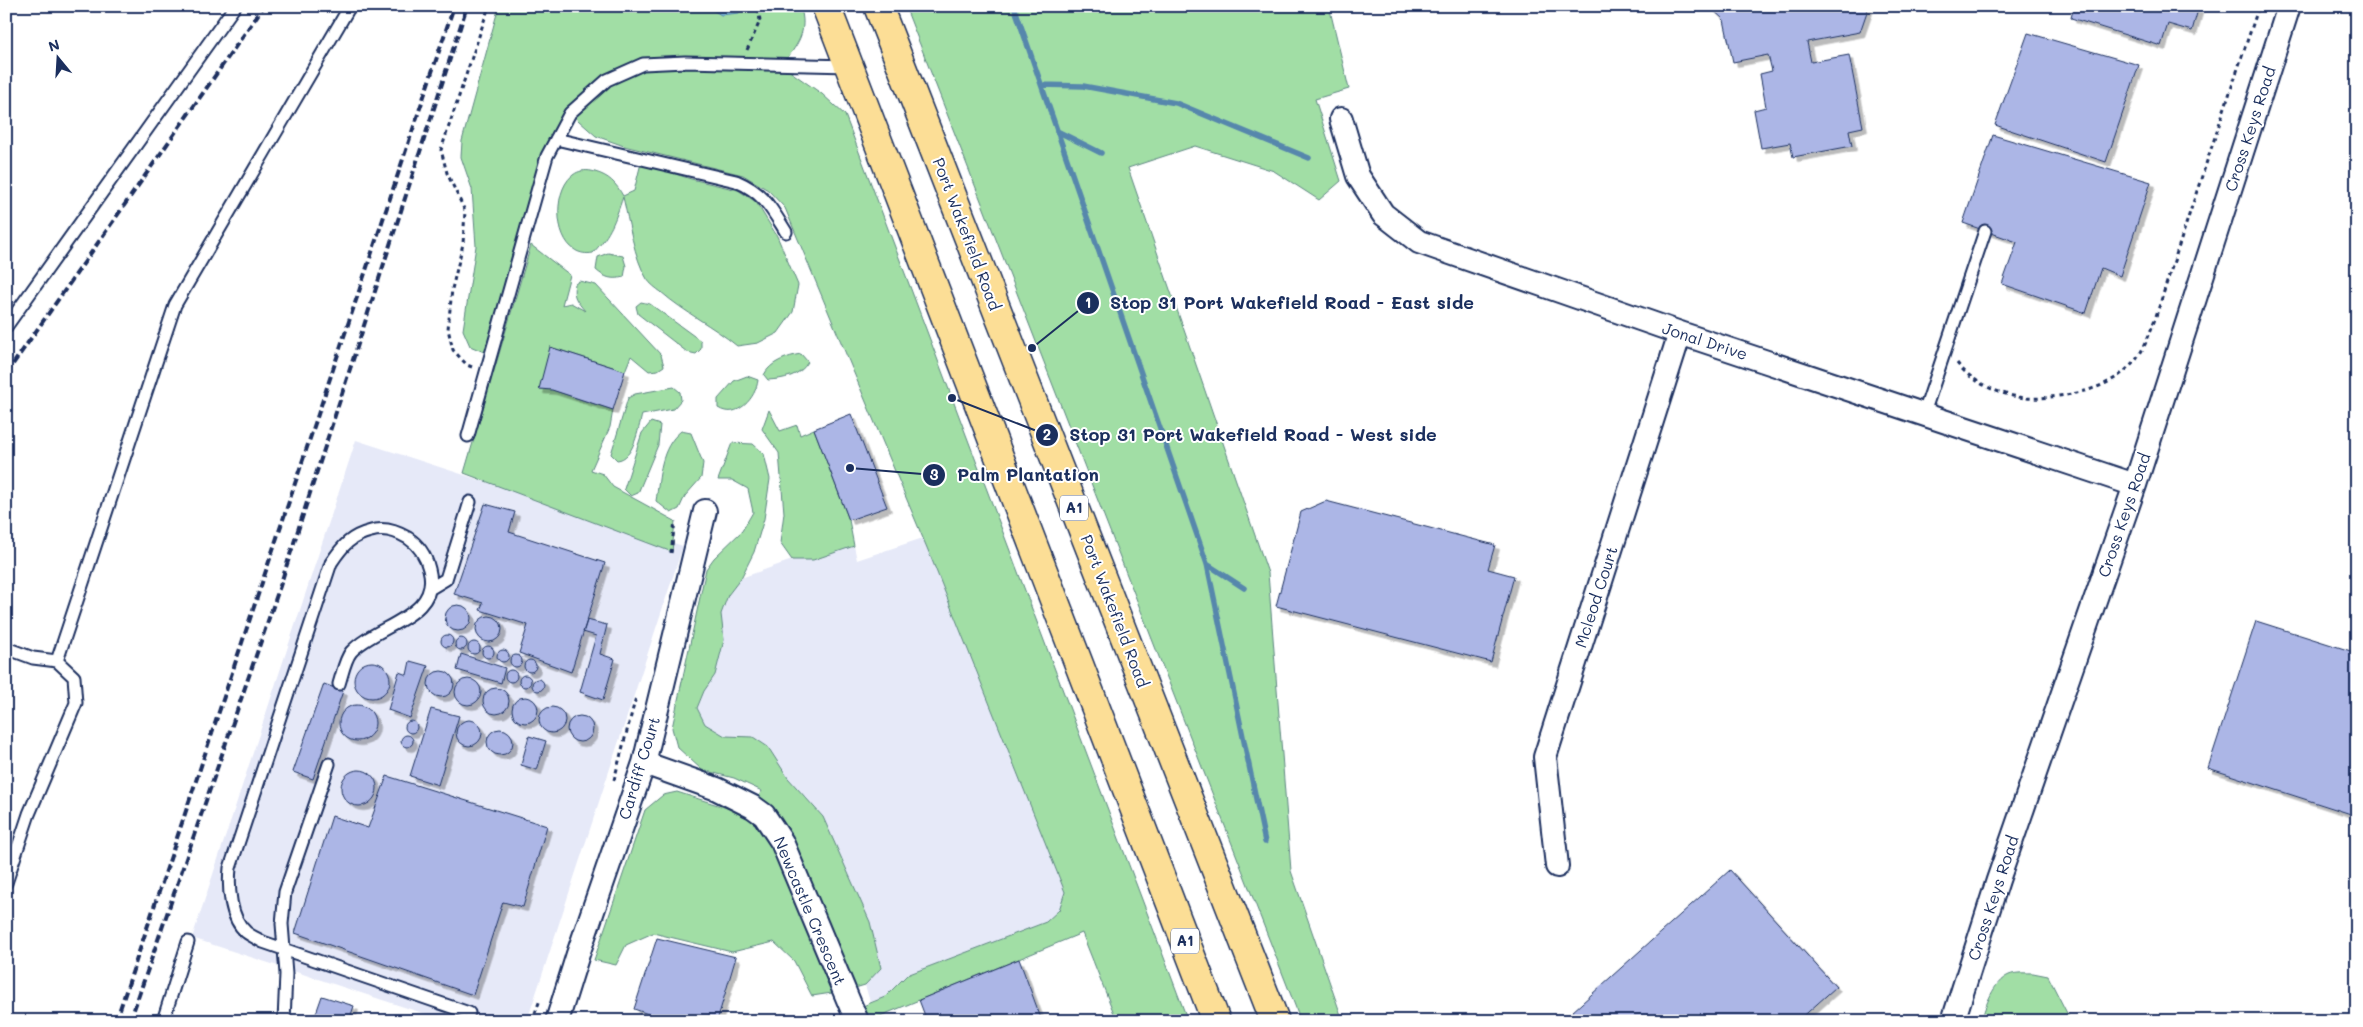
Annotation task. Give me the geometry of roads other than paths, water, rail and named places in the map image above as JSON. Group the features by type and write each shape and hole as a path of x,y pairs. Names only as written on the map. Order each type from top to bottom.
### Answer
{"highway":[{"name":"A1","path":"826,6 1216,1021"},
{"name":"Port Wakefield Road","path":"878,6 1275,1021"}],"street":[{"name":"Cross Keys Road","path":"1953,1021 1998,880 2135,485 2290,6"},
{"name":"Jonal Drive","path":"1341,119 1358,176 1383,214 1419,242 1680,333 2135,485"},
{"name":"Mcleod Court","path":"1557,866 1545,757 1680,333"},
{"name":"Cardiff Court","path":"557,1021 578,954 644,763 706,511"},
{"name":"Newcastle Crescent","path":"644,763 717,789 753,807 764,815 782,842 857,1021"}],"lane":[{"path":"6,327 235,6"},
{"path":"57,661 175,305 350,6"},
{"path":"468,436 547,156 570,113 607,80 643,64 685,62 849,66"},
{"path":"556,139 736,181 752,188 763,197 786,232"},
{"path":"1924,414 1985,231"},
{"path":"339,684 350,653 366,639 419,608 431,588 446,579 470,502"},
{"path":"431,588 426,560 419,548 409,539 393,531 376,529 356,535 341,548 331,563 230,868 228,889 234,911 245,931 284,950 468,1013"},
{"path":"6,648 34,658 57,661 74,677 76,703 29,814 6,883"},
{"path":"284,1021 286,1002 282,924 285,892 329,764"},
{"path":"163,1021 188,942"}],"water":[{"path":"706,6 741,6 739,13 721,15"}],"waterway":[{"path":"1014,6 1207,564 1265,842"},
{"path":"1042,85 1083,86 1176,103 1309,158"},
{"path":"1057,131 1101,153"},
{"path":"1207,564 1244,588"}],"railway":[{"path":"6,374 264,6"},
{"path":"116,1021 454,6"},
{"path":"130,1021 280,586 467,6"}],"place":[{"name":"Stop 31 Port Wakefield Road - East side","path":"1032,348"},
{"name":"Stop 31 Port Wakefield Road - West side","path":"952,398"},
{"name":"Palm Plantation","path":"850,468"}]}
